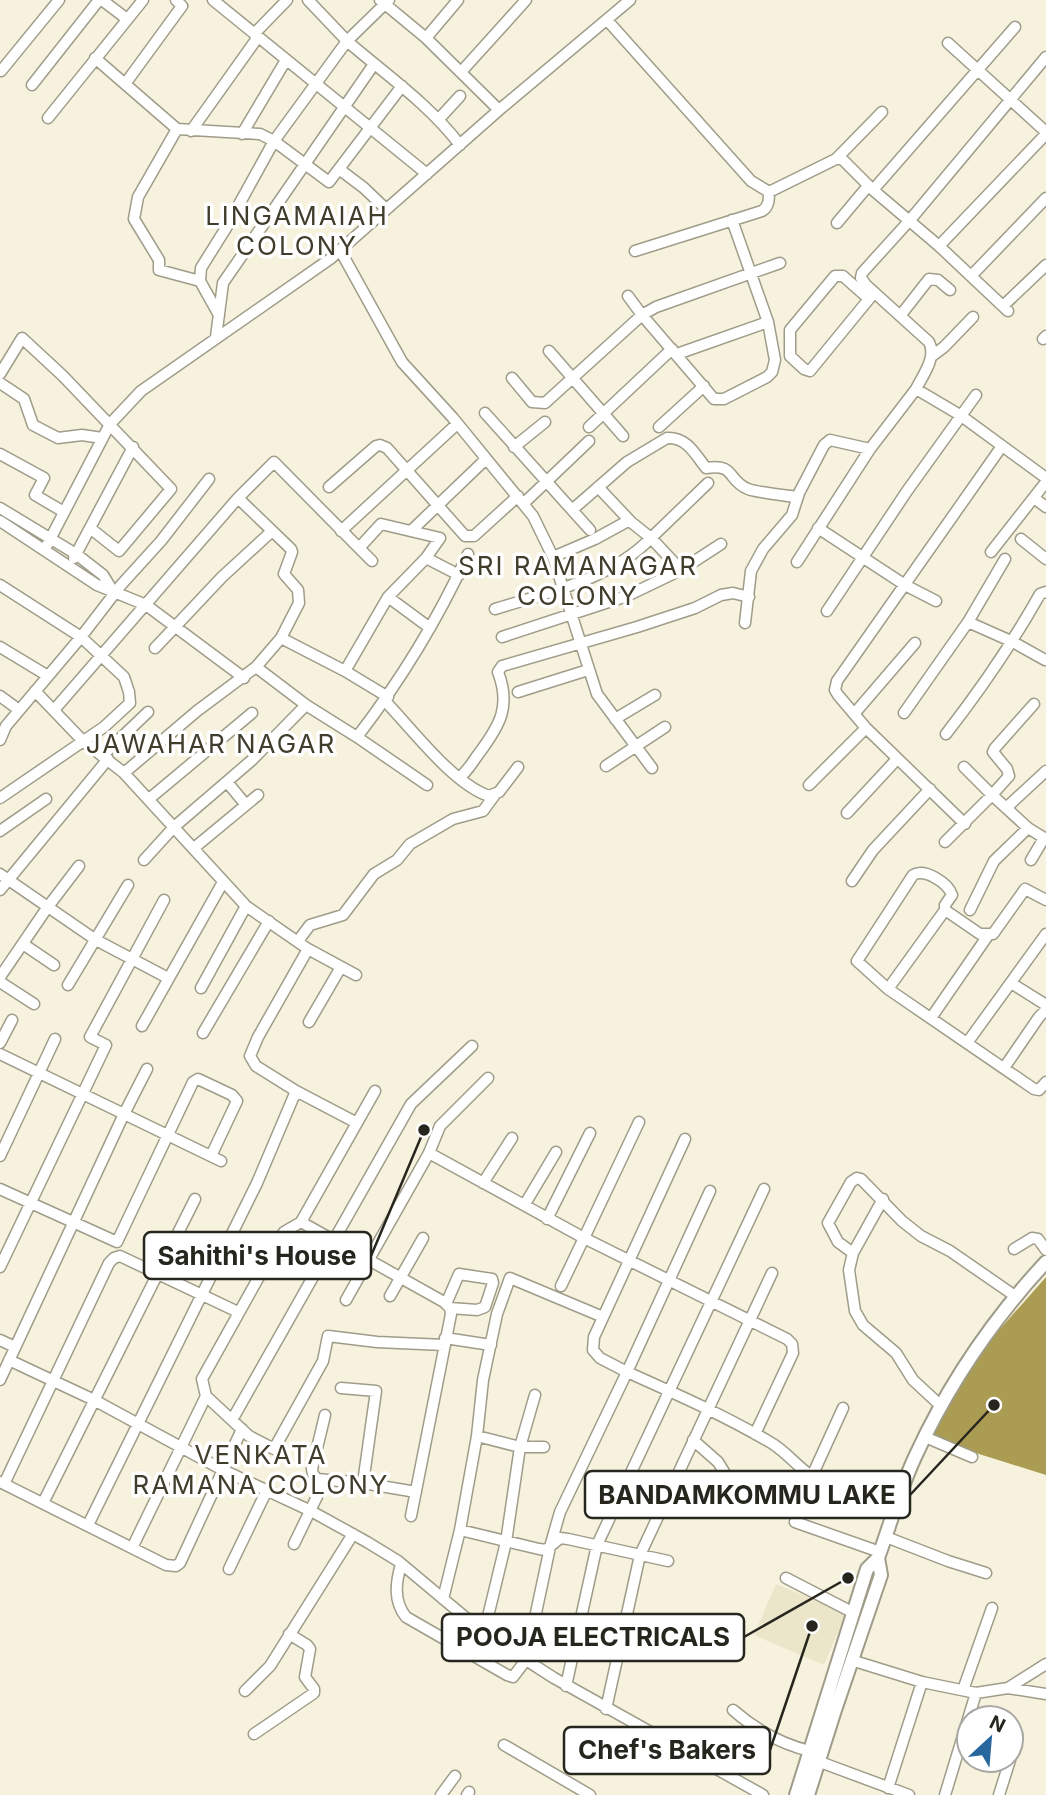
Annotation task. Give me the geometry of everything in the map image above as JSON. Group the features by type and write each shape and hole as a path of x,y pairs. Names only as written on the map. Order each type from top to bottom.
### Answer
{"street":[{"path":"1,71 59,0"},
{"path":"32,85 100,0 127,19"},
{"path":"48,118 143,0"},
{"path":"125,84 182,6 176,0"},
{"path":"213,0 427,174"},
{"path":"191,131 256,35 287,0"},
{"path":"308,0 346,41 402,86 460,145"},
{"path":"426,38 458,0"},
{"path":"461,72 526,0"},
{"path":"45,549 110,424 141,391 340,250 499,110 630,0"},
{"path":"219,315 200,281 201,268 274,141 346,41 385,2 499,110"},
{"path":"607,20 751,181 769,192"},
{"path":"837,223 979,70 1015,27"},
{"path":"939,246 1046,133 948,43"},
{"path":"871,296 861,278 862,274 1046,57"},
{"path":"95,58 177,129 260,134 329,181 402,86"},
{"path":"242,134 286,60"},
{"path":"216,337 223,283 374,64"},
{"path":"438,120 460,96"},
{"path":"769,192 836,159 882,112"},
{"path":"177,129 138,197 134,219 159,260 159,270 200,281"},
{"path":"836,159 846,162 870,188 972,275 1005,309 1046,265"},
{"path":"339,169 386,209"},
{"path":"635,251 766,209 769,192"},
{"path":"972,275 1046,198"},
{"path":"628,296 714,398 719,400 767,377 772,372 775,360 768,322 732,220"},
{"path":"340,250 401,362 457,424 533,516 553,557 597,694 652,768"},
{"path":"512,378 532,402 545,403 642,315 656,307 780,263"},
{"path":"797,562 870,449 916,389 932,356 929,342 900,316 843,276 835,276 790,330 790,356 810,371 871,296"},
{"path":"900,316 929,279 938,280 950,290"},
{"path":"932,356 972,317"},
{"path":"589,426 675,352 768,322"},
{"path":"0,374 22,338 133,447 171,489 119,551 90,528"},
{"path":"549,351 623,436"},
{"path":"0,383 24,399 33,425 58,438 82,435 102,438"},
{"path":"659,428 704,386"},
{"path":"916,389 960,415 1046,480 991,552"},
{"path":"827,611 861,558 976,395"},
{"path":"485,413 590,530"},
{"path":"514,447 545,422"},
{"path":"341,531 457,424"},
{"path":"572,510 640,453 674,437 686,442 706,468 727,468 747,489 798,496"},
{"path":"745,623 748,585 753,567 763,549 792,515 798,496 824,445 830,440 870,449"},
{"path":"329,488 380,445 387,448 465,536 470,537 545,482 589,441"},
{"path":"965,824 866,728 835,690 837,681 1002,446"},
{"path":"70,565 133,447"},
{"path":"0,454 44,478 35,495 64,512"},
{"path":"412,530 486,459"},
{"path":"54,710 238,498 274,462 372,561"},
{"path":"1,734 209,479"},
{"path":"495,609 563,588 617,566 636,554 708,483"},
{"path":"598,487 681,570"},
{"path":"124,773 256,667 281,638 299,603 298,590 285,575 292,552 238,498"},
{"path":"1034,498 1046,508"},
{"path":"0,508 76,554 103,575 114,594"},
{"path":"0,522 114,594 146,606 244,678"},
{"path":"553,557 596,539 622,523 631,522"},
{"path":"345,671 388,597 426,558 440,538 381,524 359,548"},
{"path":"818,528 861,558 936,601"},
{"path":"155,648 222,577 271,532"},
{"path":"1021,539 1046,559"},
{"path":"502,637 627,596 681,570 720,544"},
{"path":"357,737 386,699 430,628 468,554"},
{"path":"426,558 458,575"},
{"path":"904,713 968,622 1005,559"},
{"path":"0,585 81,637 124,677 130,703 104,727 0,798"},
{"path":"946,734 1013,642 1040,594 1046,592"},
{"path":"459,778 500,721 504,698 499,668 695,608 721,595 733,593 749,597"},
{"path":"388,597 430,628"},
{"path":"968,622 1045,660"},
{"path":"281,638 345,671 386,699 459,778 483,794 494,796"},
{"path":"854,714 915,643"},
{"path":"0,646 48,676"},
{"path":"256,667 306,705 428,785"},
{"path":"518,692 588,670"},
{"path":"35,691 82,740 124,773 246,906 308,949 356,975"},
{"path":"615,719 655,695"},
{"path":"0,696 19,710"},
{"path":"945,842 1009,776 1007,769 993,752 1034,704"},
{"path":"144,860 174,827 270,743 306,705"},
{"path":"0,890 4,877 105,757 148,712"},
{"path":"149,799 252,713"},
{"path":"606,766 665,727"},
{"path":"809,785 866,728"},
{"path":"847,813 897,759"},
{"path":"298,941 310,925 343,915 374,874 397,860 410,844 453,819 483,811 518,767"},
{"path":"964,767 1028,828 1045,838 1031,860"},
{"path":"1006,808 1046,771"},
{"path":"227,782 246,805"},
{"path":"852,881 873,850 930,789"},
{"path":"194,848 258,795"},
{"path":"0,831 46,799"},
{"path":"970,910 994,861 1028,828"},
{"path":"34,1004 0,979 47,908 79,866"},
{"path":"888,989 945,910 945,905 952,895 950,889 924,872 913,875 857,961 888,989 1034,1089 1039,1090 1046,1082"},
{"path":"4,877 96,940 168,978"},
{"path":"142,1026 223,882"},
{"path":"68,985 128,885"},
{"path":"945,910 980,934 989,934 995,931 1022,890 1028,889 1046,900"},
{"path":"0,1267 106,1045 90,1037 164,900"},
{"path":"201,988 246,906"},
{"path":"203,1033 269,921"},
{"path":"932,1018 989,934"},
{"path":"967,1043 1046,934"},
{"path":"23,944 54,965"},
{"path":"308,949 250,1056 256,1066 296,1091 358,1123"},
{"path":"309,1022 341,967"},
{"path":"1011,983 1046,1005"},
{"path":"1004,1068 1046,1010"},
{"path":"0,1042 12,1020"},
{"path":"0,1156 55,1039"},
{"path":"232,1420 411,1104 472,1046"},
{"path":"0,1054 81,1094 124,1114 168,1136 216,1159 237,1101 232,1095 198,1079 194,1081 168,1136 118,1241 114,1242 0,1189"},
{"path":"0,1380 147,1069"},
{"path":"346,1300 429,1153 440,1126 488,1078"},
{"path":"88,1525 257,1183 296,1091"},
{"path":"375,1091 301,1222 284,1231 238,1312 202,1379 206,1396 242,1430 272,1449 276,1448 323,1361 328,1336 377,1342 491,1345"},
{"path":"561,1286 639,1122"},
{"path":"547,1219 590,1133"},
{"path":"483,1183 512,1138"},
{"path":"685,1139 594,1337 593,1350 600,1358 709,1409 775,1445 812,1476 835,1489 865,1500 897,1506"},
{"path":"525,1205 556,1152"},
{"path":"429,1153 629,1262 787,1339 792,1344 793,1353 755,1434"},
{"path":"853,1253 832,1234 828,1219 851,1182 857,1178 921,1236 950,1251 1015,1296"},
{"path":"566,1686 597,1545 764,1189"},
{"path":"401,1564 396,1595 406,1617 507,1675 517,1675 526,1660 560,1512 710,1191"},
{"path":"43,1503 195,1199"},
{"path":"883,1199 853,1253 849,1270 855,1311 863,1325 896,1353 914,1380 941,1406"},
{"path":"301,1222 448,1306 477,1310 485,1307 492,1279 459,1274 456,1277 448,1306 451,1314 411,1516"},
{"path":"390,1296 423,1238"},
{"path":"1014,1250 1032,1238 1038,1239 1046,1250"},
{"path":"238,1312 120,1256 114,1258 2,1483 172,1566 180,1563 242,1430"},
{"path":"796,1795 867,1569 879,1555 914,1459 941,1406 979,1343 1015,1296 1046,1262"},
{"path":"606,1709 640,1555 772,1273"},
{"path":"443,1599 460,1530 477,1436 483,1380 497,1314 510,1278 603,1317"},
{"path":"0,1340 15,1347"},
{"path":"9,1360 94,1400 223,1470 353,1534 401,1564 484,1633 566,1686 763,1795"},
{"path":"341,1388 376,1391 363,1483"},
{"path":"484,1633 506,1542 520,1447 535,1395"},
{"path":"133,1546 206,1396"},
{"path":"812,1476 843,1408"},
{"path":"325,1415 312,1469 317,1479 416,1492"},
{"path":"477,1436 520,1447 544,1447"},
{"path":"925,1437 972,1457"},
{"path":"693,1440 718,1462 732,1485"},
{"path":"294,1544 324,1480"},
{"path":"229,1569 267,1490"},
{"path":"796,1522 879,1555"},
{"path":"460,1530 546,1550 560,1538 668,1561"},
{"path":"245,1690 267,1671 353,1534"},
{"path":"886,1537 986,1573"},
{"path":"808,1795 881,1575 879,1555"},
{"path":"786,1578 863,1625"},
{"path":"963,1690 992,1608"},
{"path":"254,1734 314,1693 305,1677 310,1650 307,1645 289,1634"},
{"path":"851,1660 922,1682 976,1693 1008,1688 1046,1694"},
{"path":"1008,1688 1046,1664"},
{"path":"891,1791 922,1682"},
{"path":"945,1795 976,1693"},
{"path":"733,1710 766,1735 789,1746 810,1751"},
{"path":"504,1745 585,1794"},
{"path":"820,1762 891,1791 909,1795"},
{"path":"999,1795 1005,1774"},
{"path":"441,1795 455,1776"}],"shaded area":[{"path":"1046,1277 1046,1475 925,1437 961,1373"},
{"path":"776,1584 846,1613 824,1665 754,1635"}],"place":[{"name":"Sahithi's House","path":"424,1130"},
{"name":"BANDAMKOMMU LAKE","path":"994,1405"},
{"name":"POOJA ELECTRICALS","path":"848,1578"},
{"name":"Chef's Bakers","path":"812,1626"}],"district":[{"name":"LINGAMAIAH COLONY","path":"297,231"},
{"name":"SRI RAMANAGAR COLONY","path":"578,581"},
{"name":"JAWAHAR NAGAR","path":"211,744"},
{"name":"VENKATA RAMANA COLONY","path":"261,1470"}]}
